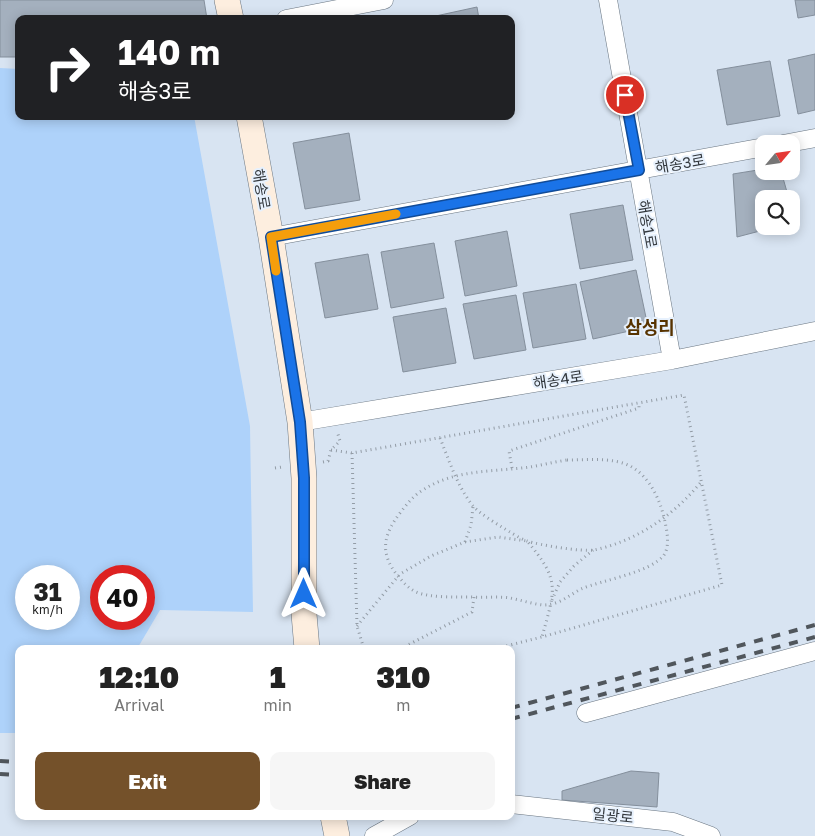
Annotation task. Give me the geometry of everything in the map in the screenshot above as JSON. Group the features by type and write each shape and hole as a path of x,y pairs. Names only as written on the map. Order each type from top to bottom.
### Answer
{"street":[{"path":"227,0 230,15"},
{"path":"307,15 384,0"},
{"name":"해송1로","path":"608,0 672,360"},
{"name":"해송로","path":"250,120 271,237 300,422 304,478 304,614 307,645"},
{"path":"800,141 815,138"},
{"name":"해송3로","path":"271,237 755,149"},
{"name":"해송4로","path":"300,422 672,360 815,332"},
{"path":"586,713 815,651"},
{"name":"일광로","path":"515,804 673,822 712,836"},
{"path":"334,820 337,836"},
{"path":"374,836 403,820"}],"path":[{"path":"331,450 352,453 684,395 722,585 510,645"},
{"path":"512,468 509,451 639,408 639,402"},
{"path":"440,438 458,481 474,507 504,529 527,541 543,560 552,579 552,600"},
{"path":"328,461 331,450 340,441"},
{"path":"352,453 357,626 363,645"},
{"path":"566,460 607,460 621,462 635,469 655,492 662,508 668,546 664,555 652,564 582,589 558,602 544,605 508,598 474,598 417,593 406,586 390,563 386,549 386,537 392,524 409,501 424,489 463,474 512,468 530,467 566,460"},
{"path":"542,637 552,600 560,582 574,566 593,550 628,539 652,527 685,502 701,482"},
{"path":"465,542 471,525 474,507"},
{"path":"357,626 400,574 431,556 465,542 498,538 593,550"},
{"path":"408,645 472,612 474,598"}],"shaded area":[{"path":"0,68 15,69 15,120 195,120 250,426 253,612 160,610 155,618 155,565 90,565 90,630 148,630 139,645 15,645 15,733 0,733"}],"building":[{"path":"0,0 204,0 206,15 15,15 15,57 0,57"},
{"path":"795,0 815,0 815,15 798,18"},
{"path":"477,7 478,15 440,15"},
{"path":"815,54 815,110 798,114 788,60"},
{"path":"770,61 780,116 727,125 717,70"},
{"path":"349,133 360,200 305,209 293,143"},
{"path":"755,170 755,180 784,180 786,190 755,190 755,232 737,237 733,174"},
{"path":"623,205 633,260 580,269 570,214"},
{"path":"507,231 517,286 465,296 455,241"},
{"path":"434,243 444,298 391,308 381,252"},
{"path":"368,254 378,309 325,318 315,263"},
{"path":"636,270 648,327 593,339 580,282"},
{"path":"576,284 586,339 533,348 523,293"},
{"path":"516,295 526,350 474,359 463,304"},
{"path":"446,308 456,363 403,372 393,317"},
{"path":"631,771 659,773 657,807 562,800 562,791"}],"railway":[{"path":"515,707 815,625"},
{"path":"515,718 815,637"},
{"path":"0,761 15,762"},
{"path":"0,774 15,775"}],"slow traffic":[{"path":"276,271 271,237 396,214"}],"district":[{"name":"삼성리","path":"650,327"}],"route":[{"path":"304,594 304,478 300,422 271,237 639,170 625,95"}]}
